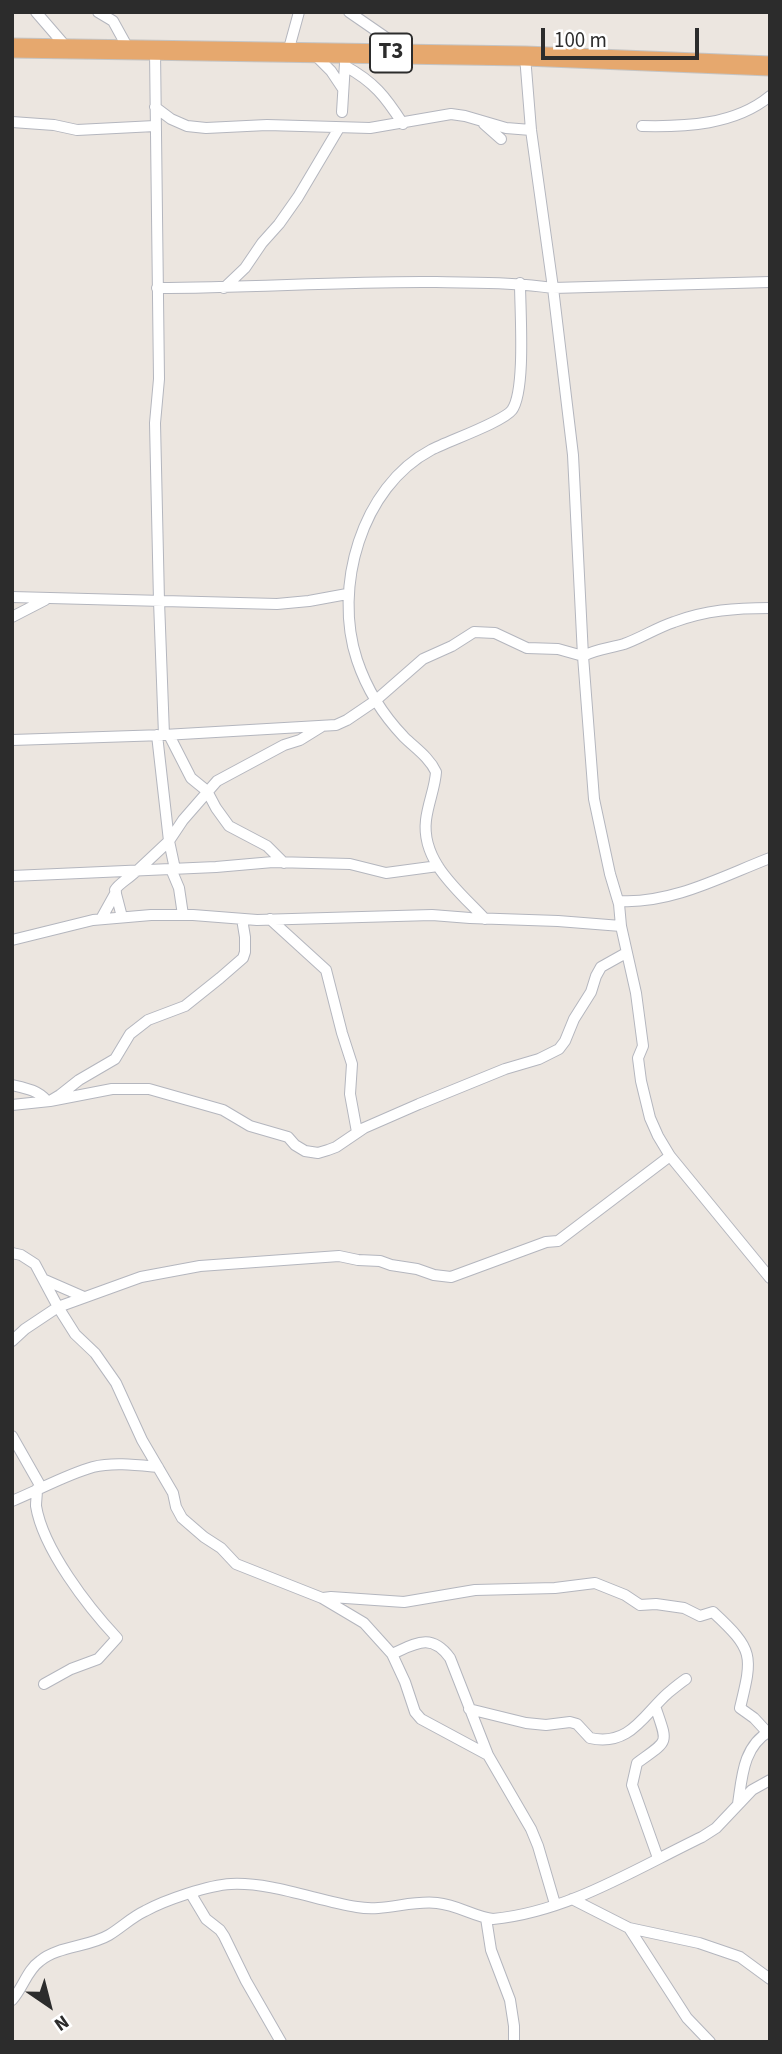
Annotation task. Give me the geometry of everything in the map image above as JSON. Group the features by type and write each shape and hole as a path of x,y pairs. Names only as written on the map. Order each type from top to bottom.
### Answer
{"highway":[{"name":"T3","path":"12,48 312,52 345,59 409,53 770,66"}],"street":[{"path":"36,12 68,49"},
{"path":"98,12 113,21 129,50"},
{"path":"349,12 409,53"},
{"path":"288,52 295,13"},
{"path":"155,51 159,379 155,423 159,601 169,841 183,915"},
{"path":"312,52 331,71 343,89"},
{"path":"525,56 531,130 554,288 573,455 583,656 594,799 619,904 626,953 636,993 643,1046 638,1058 641,1081 650,1118 670,1156 770,1278"},
{"path":"342,112 345,59"},
{"path":"345,59 386,96 403,124"},
{"path":"642,126 675,127 719,121 759,105 770,96"},
{"path":"155,107 171,119 187,126 206,128 267,125 370,128 451,114 506,128 531,130"},
{"path":"12,122 85,130 155,126"},
{"path":"482,122 500,139"},
{"path":"224,288 245,268 279,224 339,128"},
{"path":"157,288 336,283 520,283 554,288 770,282"},
{"path":"485,919 456,889 429,852 426,822 436,772 429,760 404,737 374,701 354,648 347,594 361,535 395,477 428,451 499,420 513,408 520,383 520,283"},
{"path":"12,598 277,604 347,594"},
{"path":"12,617 47,598"},
{"path":"12,740 336,725 374,701 423,659 474,632 495,634 527,648 558,649 583,656 595,650 621,645 674,621 701,613 734,608 770,608"},
{"path":"101,919 117,886 125,882 169,841 183,820 217,781 324,726"},
{"path":"164,735 191,778 208,791 229,826 267,846 284,863"},
{"path":"619,904 620,901 655,899 692,888 770,858"},
{"path":"12,876 284,863 350,864 386,873 438,866"},
{"path":"116,892 122,917"},
{"path":"12,940 78,922 183,915 270,919 432,915 621,926"},
{"path":"48,1101 115,1059 130,1034 148,1020 185,1006 236,965 245,952 242,919"},
{"path":"270,919 326,970 352,1064 349,1094 357,1132"},
{"path":"12,1105 112,1089 149,1089 223,1110 250,1126 288,1137 305,1151 318,1153 336,1147 357,1132 419,1104 559,1049 591,992 601,967 626,953"},
{"path":"12,1085 29,1088 48,1101"},
{"path":"12,1341 58,1307 141,1277 200,1266 339,1256 380,1261 451,1277 546,1242 558,1241 670,1156"},
{"path":"12,1253 35,1264 75,1334 95,1353 116,1383 142,1440 173,1493 182,1518 236,1564 322,1598 364,1623 391,1654 405,1682 415,1712 421,1719 488,1755"},
{"path":"45,1280 84,1297"},
{"path":"12,1436 39,1488 36,1506 47,1538 73,1584 117,1638 97,1659 71,1668 44,1684"},
{"path":"12,1500 92,1467 158,1466"},
{"path":"322,1598 404,1602 475,1590 555,1588 595,1583 625,1595 640,1605 684,1608 700,1616 713,1612 732,1629 749,1656 749,1673 740,1708 768,1732 750,1750 743,1766 738,1804"},
{"path":"391,1654 418,1642 431,1642 443,1648 450,1658 488,1755 531,1829 555,1904"},
{"path":"469,1709 526,1723 546,1725 570,1722 577,1724 590,1738 611,1739 630,1732 639,1725 667,1693 686,1679"},
{"path":"655,1706 665,1736 662,1745 637,1763 632,1786 658,1858"},
{"path":"12,2000 33,1967 45,1957 109,1935 146,1910 224,1885 239,1884 371,1909 425,1902 438,1903 465,1909 486,1918 515,1917 540,1911 602,1887 702,1838 716,1828 752,1790 770,1780"},
{"path":"191,1894 206,1919 224,1936 281,2042"},
{"path":"572,1899 629,1928 699,1943 740,1957 770,1979"},
{"path":"486,1918 491,1950 510,2000 514,2042"},
{"path":"629,1928 687,2018 710,2042"}]}
